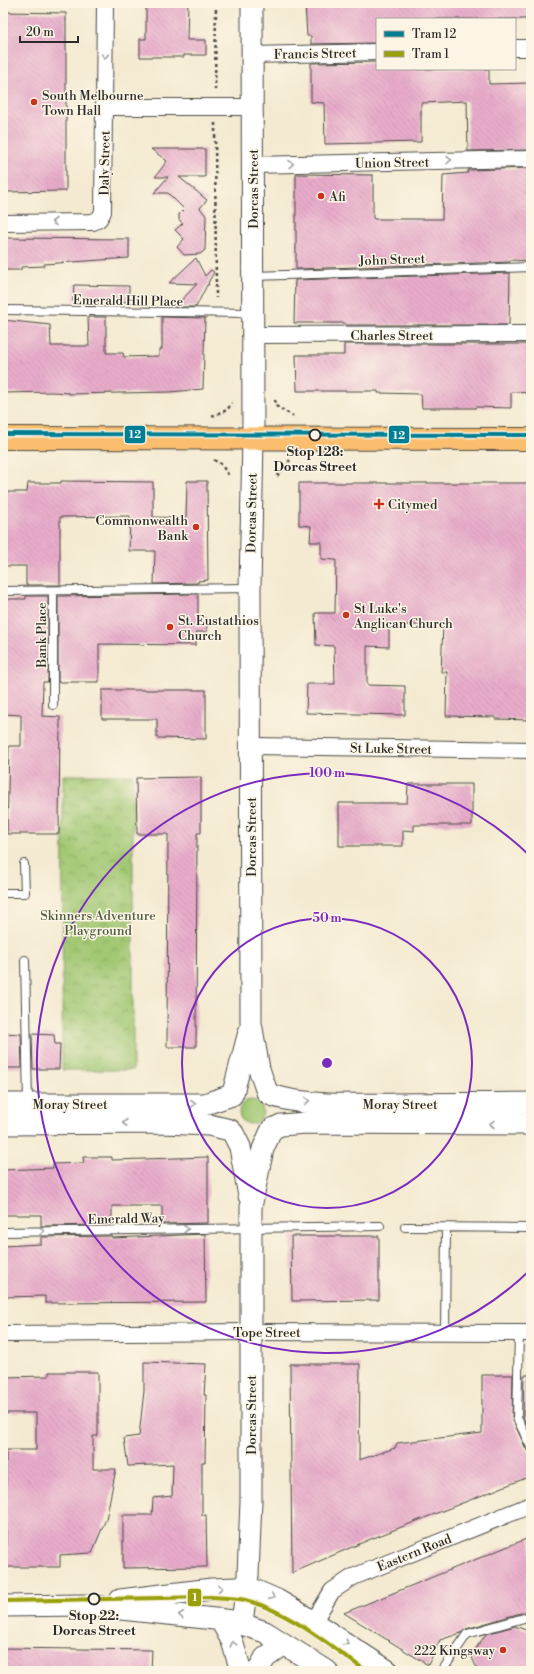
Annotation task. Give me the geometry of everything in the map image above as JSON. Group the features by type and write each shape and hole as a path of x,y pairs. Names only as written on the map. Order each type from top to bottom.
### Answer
{"main road":[{"path":"3,438 531,439"}],"street":[{"name":"Daly Street","path":"3,223 93,222 99,219 103,212 105,3"},
{"name":"Dorcas Street","path":"252,3 253,439 250,588 251,1024 261,1075 268,1093"},
{"path":"516,48 531,48"},
{"name":"Francis Street","path":"252,55 376,52"},
{"path":"105,107 252,107"},
{"name":"Union Street","path":"252,164 531,159"},
{"name":"Charles Street","path":"253,335 531,334"},
{"name":"St Luke Street","path":"251,746 531,750"},
{"name":"Dorcas Street","path":"233,1094 251,1024"},
{"path":"250,1087 261,1089 268,1093 277,1108 277,1120 271,1130 261,1138 249,1140 232,1132 225,1121 224,1110 233,1094 244,1088 250,1087"},
{"name":"Moray Street","path":"268,1093 280,1098 294,1101 345,1104 531,1103"},
{"name":"Moray Street","path":"3,1104 205,1104 233,1094"},
{"name":"Moray Street","path":"3,1124 164,1123 213,1125 232,1132"},
{"name":"Moray Street","path":"271,1130 281,1125 306,1123 531,1124"},
{"name":"Dorcas Street","path":"242,1623 246,1588 251,1501 251,1207 263,1149 271,1130"},
{"name":"Dorcas Street","path":"232,1132 240,1147 251,1207"},
{"name":"Tope Street","path":"3,1334 251,1332 525,1333"},
{"name":"Eastern Road","path":"314,1621 332,1591 353,1577 531,1505"},
{"path":"3,1606 84,1605 203,1590 246,1588 261,1592 314,1621 388,1671"},
{"path":"84,1605 220,1619 242,1623 265,1632 327,1671"},
{"path":"220,1619 232,1641 241,1671"},
{"path":"258,1671 265,1658 284,1644"}],"lane":[{"name":"John Street","path":"253,276 531,266"},
{"name":"Emerald Hill Place","path":"3,310 253,313"},
{"path":"53,591 250,588"},
{"name":"Bank Place","path":"3,591 53,591 53,705"},
{"path":"3,893 25,893 24,864"},
{"path":"25,960 28,1104"},
{"name":"Emerald Way","path":"3,1232 380,1226"},
{"path":"405,1227 531,1228"},
{"path":"445,1333 446,1228"},
{"path":"525,1333 517,1418 531,1447"},
{"path":"442,1671 467,1634 531,1616"}],"path":[{"path":"216,3 216,312"},
{"path":"273,396 276,406 294,416"},
{"path":"212,416 227,410 237,398"},
{"path":"211,458 222,464 229,476"},
{"path":"277,476 292,458"}],"green space":[{"name":"Skinners Adventure Playground","path":"63,775 133,775 133,1070 62,1070"},
{"path":"251,1100 260,1103 263,1112 260,1121 251,1124 242,1121 239,1112 242,1103"}],"building":[{"path":"146,3 188,3 187,40 206,40 206,55 184,55 184,57 140,57 140,39 146,39"},
{"path":"305,3 529,3 529,19 376,18 376,43 311,44 311,36 307,36"},
{"name":"South Melbourne Town Hall","path":"3,12 66,13 66,191 3,192"},
{"path":"376,62 376,70 489,70 489,84 531,83 531,150 468,151 467,101 421,103 421,142 325,144 324,103 311,102 311,63"},
{"path":"151,149 205,149 205,177 179,177 207,200 200,208 206,216 205,250 200,254 184,255 177,247 184,239 175,230 183,223 179,220 179,214 184,209 168,193 154,193 168,177 155,177 167,161"},
{"path":"531,168 531,261 510,260 510,262 296,269 296,174 373,175 374,219 442,219 443,175 468,173 468,170"},
{"path":"5,238 129,239 129,258 44,264 44,266 21,267 21,270 3,270"},
{"path":"196,258 205,276 211,270 214,272 208,283 209,285 207,285 196,307 175,307 197,284 169,283"},
{"path":"510,273 509,325 345,325 345,323 294,323 295,280"},
{"path":"74,285 129,286 129,302 106,301 106,306 88,306 88,301 73,301"},
{"path":"88,317 106,317 106,353 123,353 124,357 159,356 159,349 162,349 162,317 205,318 203,389 170,392 69,394 52,392 3,393 3,320 50,325 51,346 89,346"},
{"path":"344,344 531,344 531,393 511,392 511,408 422,408 421,394 378,393 378,391 297,391 296,355 344,355"},
{"path":"61,481 153,482 153,517 186,518 187,481 207,481 208,580 198,581 198,583 154,584 155,551 129,551 130,516 60,517 60,585 26,585 26,566 3,566 3,492 27,492 28,483 61,483"},
{"path":"299,483 531,483 531,720 495,719 495,717 446,716 447,672 441,672 443,625 389,625 389,647 367,646 367,685 405,686 405,715 306,713 307,684 335,684 334,646 316,645 315,613 335,613 336,560 321,559 321,542 310,542 311,526 299,525"},
{"path":"198,594 198,618 207,618 207,632 196,632 196,645 99,644 99,682 58,682 58,596"},
{"path":"26,596 48,596 48,682 43,682 42,716 60,717 59,834 7,834 9,746 21,746 21,715 3,714 3,599 26,599"},
{"path":"102,690 206,690 206,739 157,738 157,719 102,719"},
{"path":"201,777 201,833 197,833 196,1047 167,1047 168,834 137,834 136,778"},
{"path":"408,784 472,784 472,825 414,825 414,831 403,830 403,846 339,846 339,803 407,803"},
{"path":"3,1033 21,1034 22,1068 3,1068"},
{"path":"32,1034 54,1035 55,1044 60,1044 59,1069 33,1069"},
{"path":"83,1157 112,1157 112,1160 208,1157 208,1223 162,1224 162,1206 112,1206 112,1225 41,1226 41,1215 3,1215 3,1170 53,1168 53,1164 84,1163"},
{"path":"205,1234 206,1302 45,1303 45,1296 3,1297 3,1246 41,1244 41,1237 112,1236 112,1238"},
{"path":"291,1236 379,1236 379,1300 292,1301"},
{"path":"144,1362 206,1364 204,1395 206,1395 205,1462 202,1462 202,1515 206,1515 207,1567 123,1568 123,1515 152,1515 153,1498 172,1496 173,1464 128,1466 124,1438 139,1436 144,1391"},
{"path":"290,1364 360,1364 359,1460 395,1448 397,1443 482,1433 482,1375 513,1375 512,1418 526,1449 531,1452 531,1476 366,1541 292,1573"},
{"path":"49,1372 98,1372 98,1436 93,1436 93,1469 116,1469 106,1519 92,1553 60,1555 60,1567 6,1567 6,1450 36,1450 36,1413 3,1413 3,1377 49,1376"},
{"path":"524,1375 531,1375 531,1434 523,1417"},
{"path":"531,1537 531,1610 466,1629 461,1633 440,1640 428,1665 344,1613"},
{"name":"222 Kingsway","path":"515,1626 531,1632 531,1671 478,1671 471,1655 486,1634"},
{"path":"3,1648 152,1650 151,1671 3,1671"}],"tram line":[{"name":"12","path":"3,434 531,435"},
{"name":"1","path":"3,1601 212,1597 245,1600 261,1605 293,1621 323,1640 366,1671"}],"place":[{"name":"South Melbourne Town Hall","path":"34,102"},
{"name":"Afi","path":"321,196"},
{"name":"Stop 128: Dorcas Street","path":"315,435"},
{"name":"Citymed","path":"379,504"},
{"name":"Commonwealth Bank","path":"196,527"},
{"name":"St Luke's Anglican Church","path":"346,615"},
{"name":"St. Eustathios Church","path":"170,627"},
{"name":"Stop 22: Dorcas Street","path":"94,1599"},
{"name":"222 Kingsway","path":"503,1650"}]}
